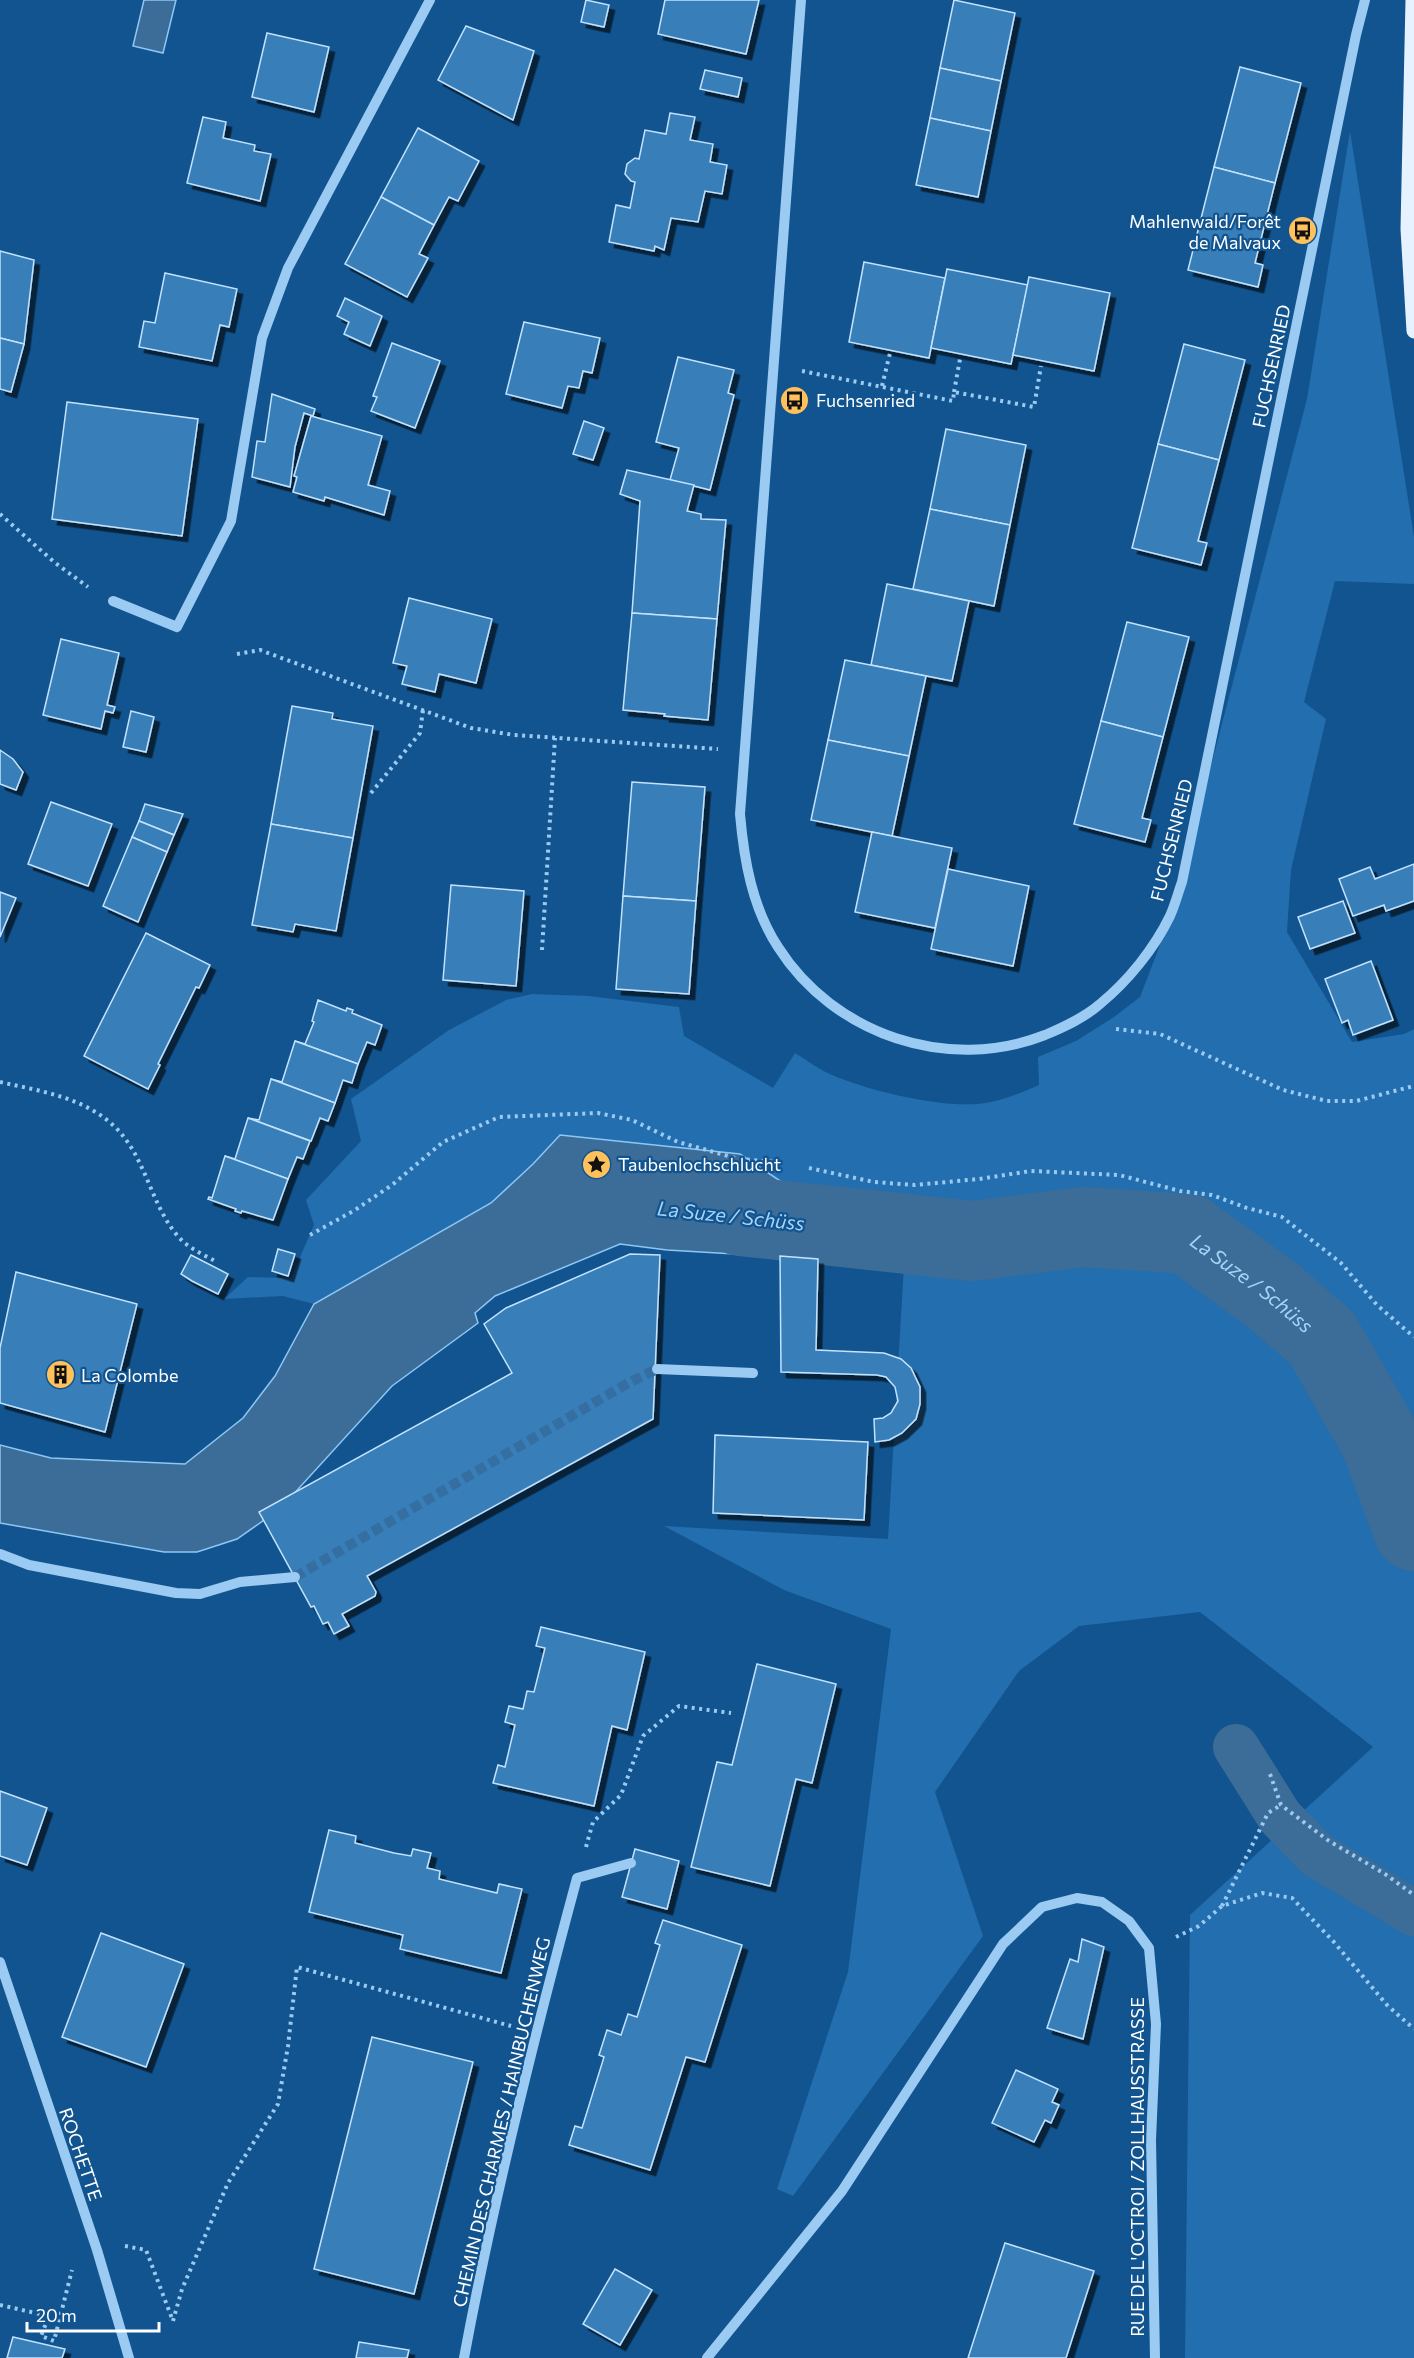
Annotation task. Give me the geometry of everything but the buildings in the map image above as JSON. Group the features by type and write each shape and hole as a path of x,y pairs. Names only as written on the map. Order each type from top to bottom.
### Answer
{"main road":[{"path":"1413,0 1408,229 1414,331"}],"street":[{"path":"112,601 177,627 231,521 262,338 288,268 430,0"},
{"name":"FUCHSENRIED","path":"801,0 740,814 743,853 751,887 777,947 802,979 830,1004 857,1022 885,1035 934,1048 984,1050 1013,1046 1068,1026 1099,1005 1144,957 1170,916 1182,882 1351,58 1365,0"},
{"path":"657,1369 753,1373"},
{"path":"0,1554 29,1566 176,1593 200,1594 240,1582 296,1577"},
{"path":"578,1878 631,1863"},
{"name":"CHEMIN DES CHARMES / HAINBUCHENWEG","path":"464,2358 483,2256 535,2032 578,1878"},
{"name":"RUE DE L'OCTROI / ZOLLHAUSSTRASSE","path":"707,2358 842,2191 1003,1944 1042,1907 1077,1898 1102,1902 1120,1914 1129,1921 1149,1948 1156,2024 1151,2140 1155,2358"},
{"name":"ROCHETTE","path":"0,1962 97,2250 129,2358"}],"path":[{"path":"882,386 890,353"},
{"path":"775,366 953,401 960,359"},
{"path":"954,392 1034,407 1041,366"},
{"path":"0,514 82,584 112,601"},
{"path":"237,654 260,650 471,728 514,735 746,751"},
{"path":"371,794 420,732 423,710"},
{"path":"542,950 555,738"},
{"path":"1122,1029 1160,1034 1283,1090 1327,1101 1356,1101 1414,1086"},
{"path":"0,1082 64,1097 95,1112 115,1127 138,1160 165,1218 176,1235 189,1247 217,1262"},
{"path":"310,1235 355,1210 392,1185 443,1142 499,1117 598,1113 632,1120 678,1142 739,1159 777,1162"},
{"path":"810,1168 874,1182 915,1185 1031,1171 1119,1175 1180,1191 1212,1195 1247,1208 1282,1217 1341,1263 1377,1305 1414,1337"},
{"path":"578,1878 593,1822 621,1795 643,1736 679,1706 731,1713"},
{"path":"1270,1774 1281,1805 1329,1841 1385,1874 1414,1895"},
{"path":"1199,1926 1222,1906 1268,1813 1281,1805"},
{"path":"1222,1906 1262,1893 1292,1898 1333,1941 1387,2006 1414,2029"},
{"path":"121,2246 146,2250 174,2321 182,2289 228,2183 278,2103 288,2046 297,1967 535,2032"},
{"path":"0,2305 49,2316 41,2336 54,2341 61,2317"}],"shaded area":[{"path":"1350,131 1414,537 1414,584 1335,581 1304,702 1326,719 1291,870 1287,932 1352,1042 1404,1034 1414,1029 1414,2358 1185,2358 1190,1915 1373,1747 1200,1612 1079,1626 1019,1671 935,1792 983,1936 793,2196 777,2189 848,1972 891,1629 784,1590 664,1526 888,1539 904,1264 560,1135 491,1203 314,1304 283,1296 224,1299 248,1277 291,1278 314,1225 306,1200 361,1141 351,1099 449,1030 506,1000 532,994 589,996 679,1007 684,1036 773,1088 795,1053 826,1072 883,1092 943,1103 978,1104 994,1101 1039,1085 1038,1057 1076,1041 1140,997 1173,911 1307,399"}],"water":[{"path":"144,0 176,0 163,53 133,46"},
{"path":"560,1135 740,1154 904,1264 667,1250 620,1244 495,1296 475,1313 478,1323 392,1386 280,1509 237,1539 197,1552 164,1552 0,1523 0,1445 51,1458 185,1464 243,1418 275,1376 314,1304 491,1203"}],"waterway":[{"name":"La Suze / Schüss","path":"740,1216 972,1241 1083,1227 1188,1234 1272,1295 1322,1338 1380,1440 1414,1531"},
{"path":"1236,1747 1280,1817 1317,1855 1414,1913"}],"tunnel":[{"path":"295,1577 628,1383 657,1369"}],"place":[{"name":"Mahlenwald/Forêt de Malvaux","path":"1302,231"},
{"name":"Fuchsenried","path":"795,400"},
{"name":"Taubenlochschlucht","path":"597,1164"},
{"name":"La Colombe","path":"60,1375"}]}
